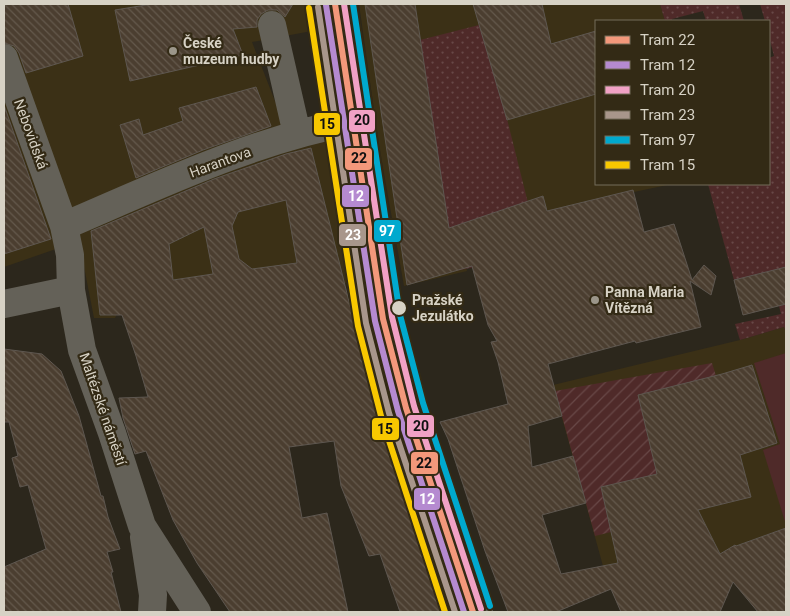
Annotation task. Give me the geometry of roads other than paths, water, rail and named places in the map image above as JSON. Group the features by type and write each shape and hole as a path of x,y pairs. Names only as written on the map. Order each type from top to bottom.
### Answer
{"street":[{"path":"343,4 384,296 398,360 414,417 478,612"},
{"path":"272,25 297,134"},
{"name":"Nebovidská","path":"4,58 69,218"},
{"name":"Harantova","path":"69,218 207,165 297,134 359,120"},
{"name":"Maltézské náměstí","path":"69,218 71,290 82,350 112,433 142,526 154,595 152,612"},
{"path":"4,304 71,290"},
{"name":"Maltézské náměstí","path":"142,526 197,612"}],"tram line":[{"name":"22","path":"335,4 383,319 406,408 473,612"},
{"name":"20","path":"344,4 392,317 414,406 481,609"},
{"name":"97","path":"353,4 400,315 423,403 490,606"},
{"name":"12","path":"326,5 375,321 398,411 464,612"},
{"name":"23","path":"318,7 366,323 389,413 455,612"},
{"name":"15","path":"309,8 358,326 381,416 445,612"}],"place":[{"name":"České muzeum hudby","path":"173,51"},
{"name":"Panna Maria Vítězná","path":"595,300"},
{"name":"Pražské Jezulátko","path":"399,308"}]}
